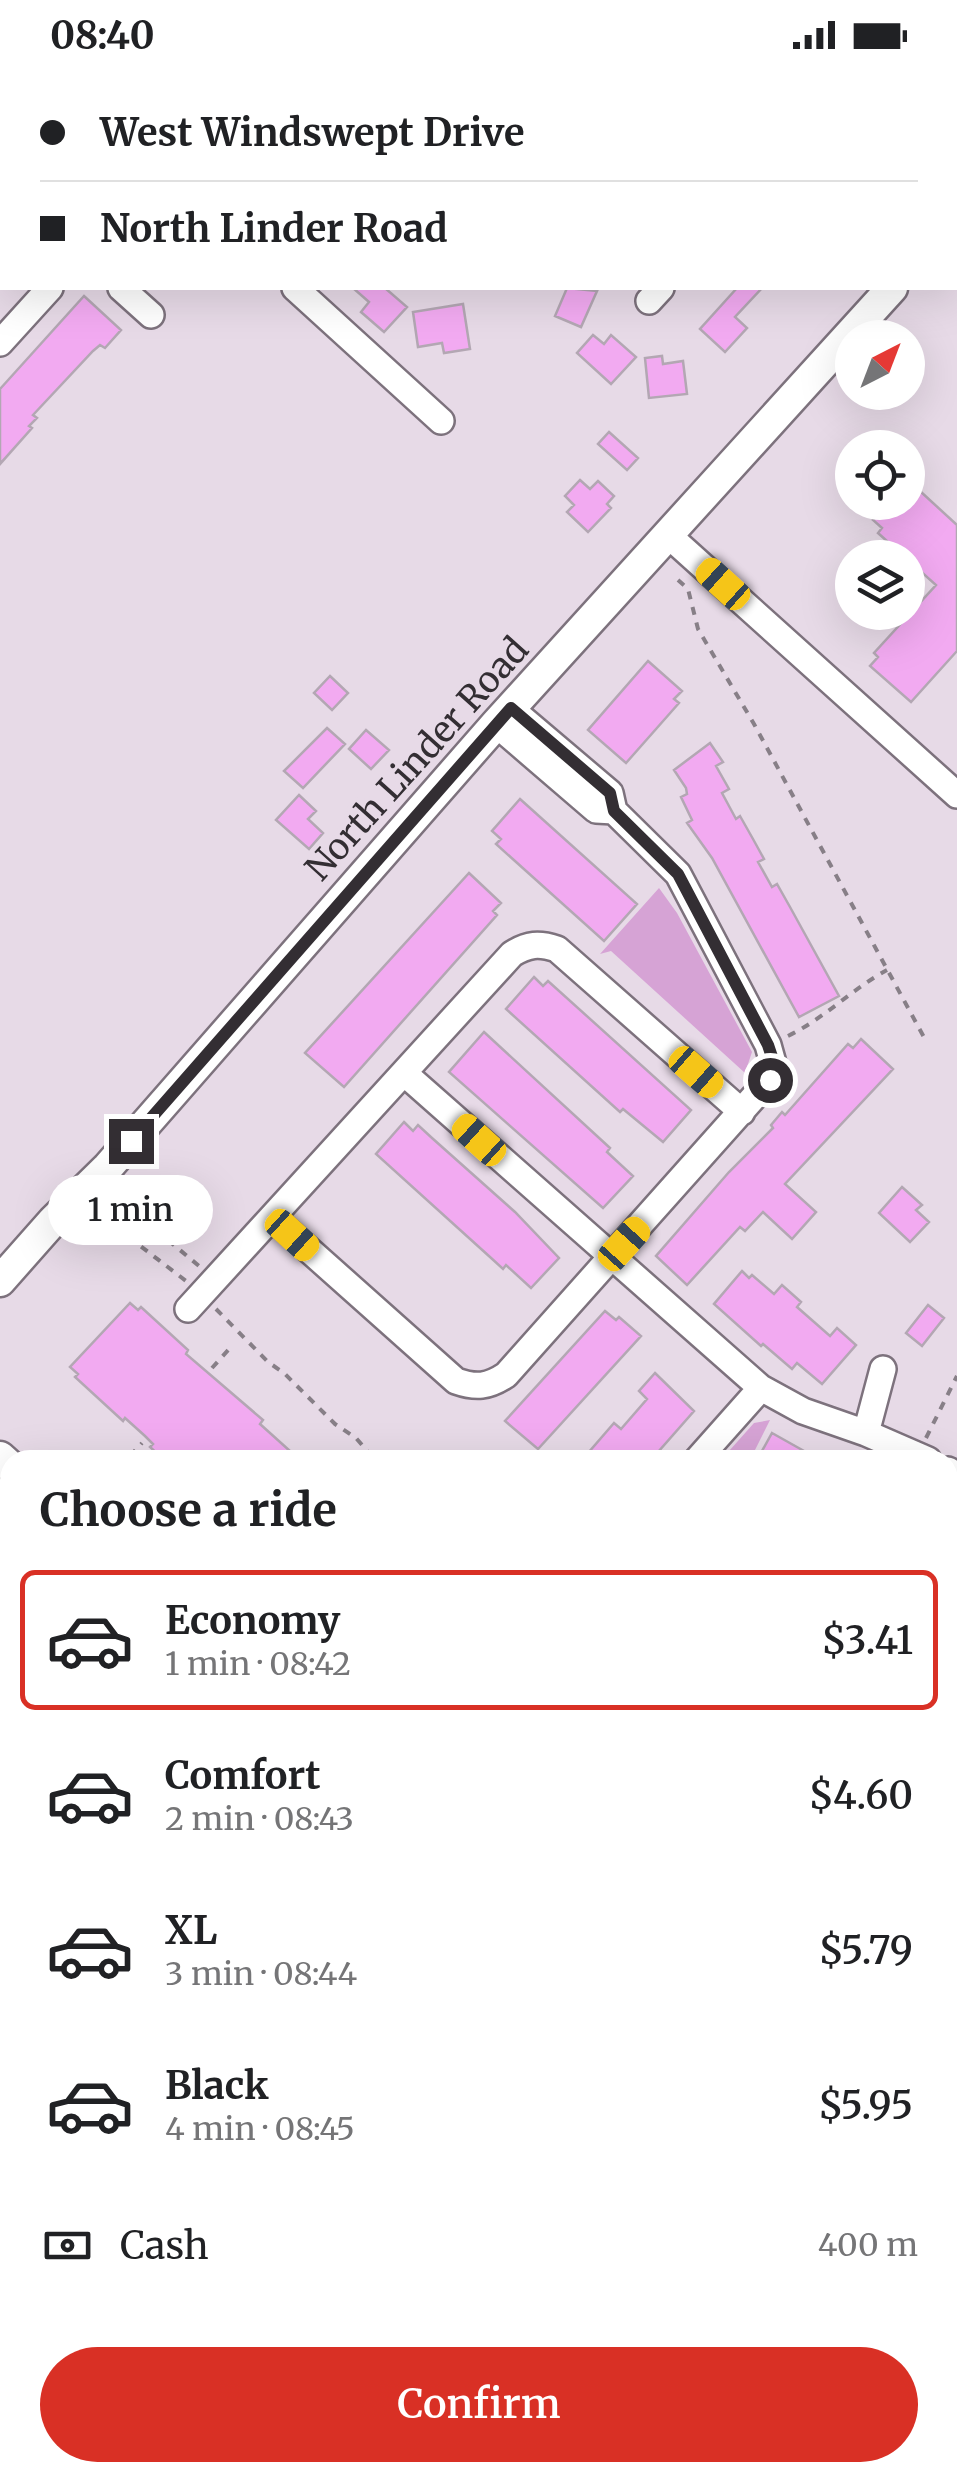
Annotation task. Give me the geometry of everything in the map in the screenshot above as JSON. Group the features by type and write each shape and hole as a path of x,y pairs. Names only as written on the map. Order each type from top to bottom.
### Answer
{"main road":[{"name":"North Linder Road","path":"0,1281 108,1167 503,716 890,290"}],"street":[{"path":"0,342 48,290"},
{"path":"123,290 151,316"},
{"path":"296,290 441,421"},
{"path":"668,536 957,795"},
{"path":"272,1217 456,1381 486,1386 506,1374 770,1080 774,1068 768,1045 678,874 614,811 610,793 503,716"},
{"path":"188,1308 211,1273 272,1217 512,954 534,944 557,949 742,1112"},
{"path":"404,1073 761,1388 803,1411 907,1450"},
{"path":"866,1432 883,1369"},
{"path":"706,1450 761,1388"}],"path":[{"path":"678,580 688,590 698,629 754,724 926,1042"},
{"path":"788,1036 814,1023 887,970"},
{"path":"119,1199 211,1273"},
{"path":"107,1213 130,1238 188,1282"},
{"path":"216,1309 268,1362 366,1450"},
{"path":"212,1368 230,1348"},
{"path":"926,1450 957,1376"},
{"path":"136,1450 142,1443"}],"shaded area":[{"path":"659,888 677,913 752,1052 745,1073 611,951 600,954"},
{"path":"770,1420 755,1450 730,1450 754,1423"}],"building":[{"path":"355,290 387,290 407,307 384,332 361,312 369,302"},
{"path":"566,290 597,291 581,327 555,316"},
{"path":"735,290 760,290 735,317 747,328 725,352 700,329"},
{"path":"84,296 121,330 105,348 100,345 93,351 33,415 37,418 29,426 32,428 0,464 0,389"},
{"path":"463,304 470,349 444,353 442,343 418,347 413,312"},
{"path":"593,335 604,344 611,335 636,357 611,384 577,353"},
{"path":"662,356 663,364 683,361 687,394 649,398 645,358"},
{"path":"609,432 638,458 627,470 598,444"},
{"path":"580,480 590,489 598,481 614,496 607,504 611,508 588,532 567,512 574,505 565,496"},
{"path":"925,496 957,525 957,651 911,702 870,666 878,657 874,653 895,630 925,630 925,597 936,585 925,575 925,540 886,540 878,533 882,528 873,520 925,520"},
{"path":"648,661 682,691 674,699 679,703 626,763 588,730"},
{"path":"330,676 348,693 332,710 314,693"},
{"path":"327,728 345,744 303,788 284,771"},
{"path":"366,730 389,750 371,769 349,749"},
{"path":"710,743 723,762 716,766 729,789 722,793 736,819 740,816 764,859 758,862 772,887 777,884 839,996 799,1017 712,858 687,823 692,820 681,797 687,794 686,788 674,770"},
{"path":"299,795 316,811 308,819 323,833 309,849 276,820"},
{"path":"520,799 637,904 604,941 496,844 501,839 492,831"},
{"path":"469,873 501,903 493,911 497,915 344,1087 305,1053"},
{"path":"534,977 543,986 548,981 691,1110 663,1142 623,1109 620,1112 506,1009"},
{"path":"484,1032 610,1148 607,1152 633,1176 603,1208 449,1072"},
{"path":"861,1039 893,1069 785,1184 816,1212 792,1239 763,1212 745,1231 740,1227 687,1285 656,1256 773,1128 771,1125 782,1112 785,1115 848,1044 853,1048"},
{"path":"404,1122 413,1131 418,1125 515,1212 559,1258 531,1288 506,1265 503,1269 376,1154"},
{"path":"902,1187 922,1205 916,1210 929,1222 910,1242 879,1213"},
{"path":"742,1271 774,1294 782,1285 801,1302 797,1307 830,1336 837,1328 856,1345 822,1384 797,1363 792,1369 714,1304"},
{"path":"130,1303 138,1310 141,1307 188,1350 186,1354 263,1420 260,1424 289,1450 153,1450 145,1436 75,1377 78,1374 70,1367"},
{"path":"928,1305 944,1318 922,1346 906,1333"},
{"path":"605,1311 616,1320 619,1317 641,1336 538,1449 505,1421"},
{"path":"655,1373 694,1411 660,1450 591,1450 614,1423 621,1429 647,1399 639,1391"},
{"path":"772,1433 802,1450 763,1450"}],"route":[{"path":"131,1141 511,708 610,793 614,811 678,874 768,1045 774,1063 770,1080"}]}
